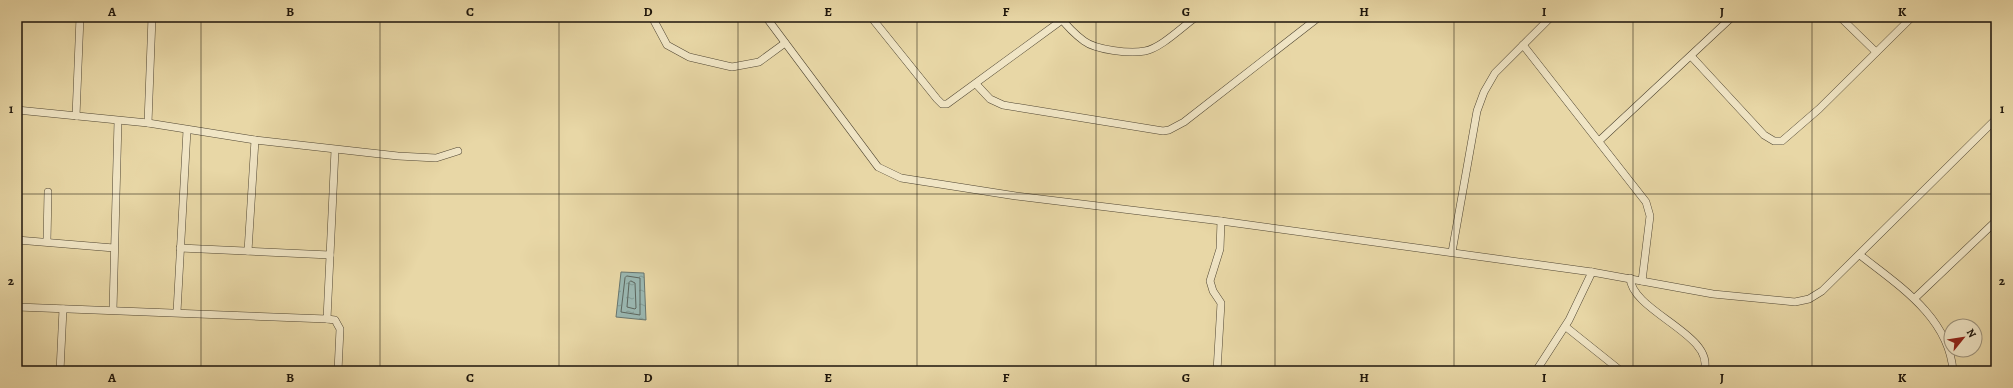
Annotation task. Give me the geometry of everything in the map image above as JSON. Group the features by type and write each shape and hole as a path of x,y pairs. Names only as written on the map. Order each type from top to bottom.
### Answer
{"street":[{"path":"76,116 80,17"},
{"path":"148,123 152,17"},
{"path":"652,17 667,45 689,57 732,67 760,62 785,43"},
{"path":"766,17 878,167 900,178 1134,212 1222,221 1452,252 1630,278 1713,294 1795,302 1809,299 1822,292 1996,119"},
{"path":"871,17 942,104 947,104 976,84 1061,18 1085,41 1092,45 1126,51 1146,51 1165,41 1196,17"},
{"path":"976,84 990,99 1003,105 1169,130 1184,122 1319,17"},
{"path":"1452,252 1479,105 1484,92 1495,73 1551,17"},
{"path":"1599,141 1732,17"},
{"path":"1840,17 1876,52"},
{"path":"1691,56 1764,135 1774,141 1782,141 1819,109 1912,17"},
{"path":"1523,45 1646,202 1650,216 1642,280"},
{"path":"17,110 148,123 255,140 335,150 436,158 458,151"},
{"path":"113,310 118,121"},
{"path":"177,312 187,130"},
{"path":"248,251 255,140"},
{"path":"327,319 335,150"},
{"path":"47,241 48,192"},
{"path":"1915,298 1996,220"},
{"path":"1217,371 1221,303 1213,292 1210,280 1220,249 1222,221"},
{"path":"17,240 47,241 114,248"},
{"path":"180,248 330,255"},
{"path":"1860,255 1915,298 1930,316 1947,343 1953,371"},
{"path":"1536,371 1566,327 1592,272"},
{"path":"1630,278 1631,286 1641,298 1695,343 1704,354 1706,365 1704,371"},
{"path":"17,307 177,312 335,320 340,329 338,371"},
{"path":"60,371 63,309"},
{"path":"1566,327 1620,371"}],"water":[{"path":"621,272 644,273 646,320 616,317"}]}
